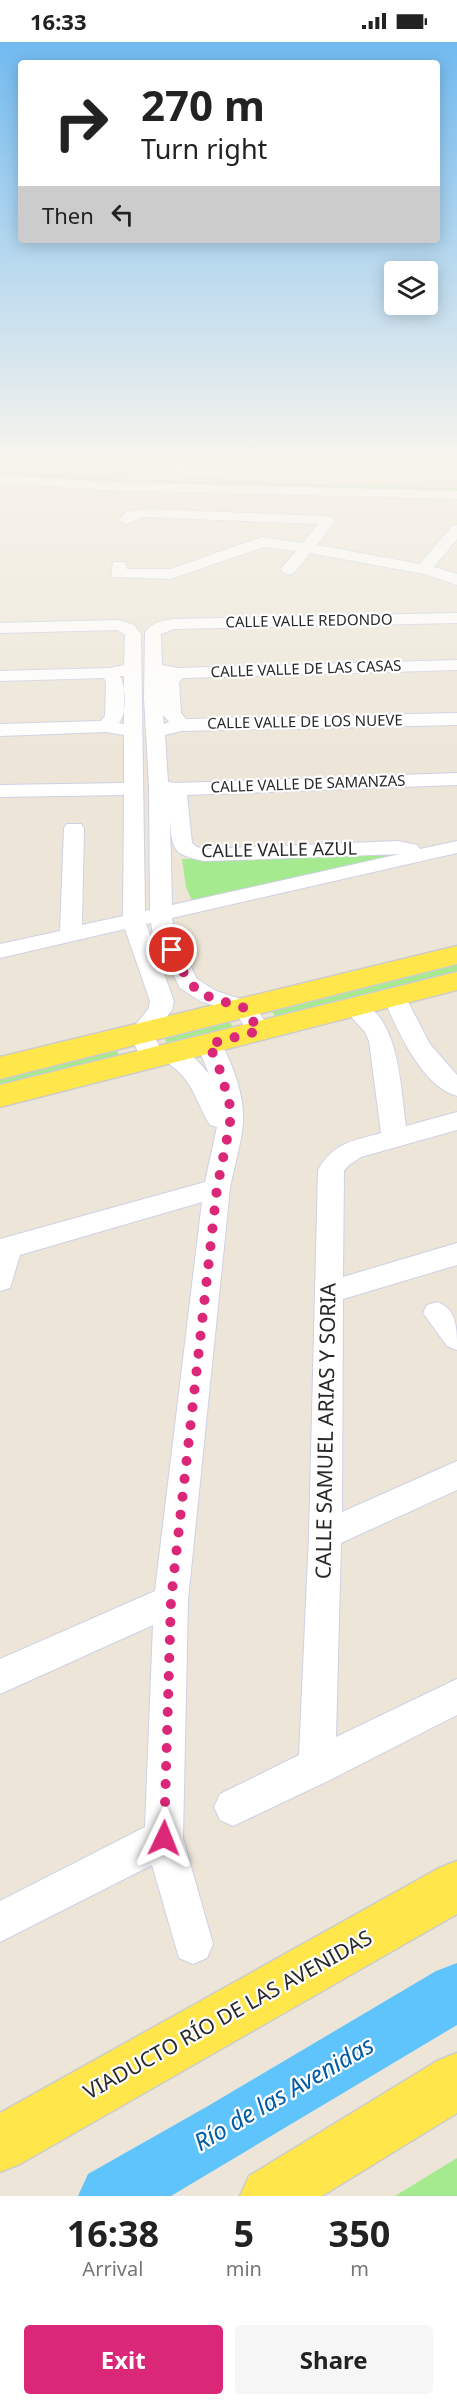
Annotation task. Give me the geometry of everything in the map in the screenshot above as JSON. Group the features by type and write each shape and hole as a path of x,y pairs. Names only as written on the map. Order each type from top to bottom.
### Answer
{"main road":[{"path":"0,1096 457,955"},
{"path":"0,1068 155,1048 209,1044 252,1019 354,1007 457,981"},
{"name":"VIADUCTO RÍO DE LAS AVENIDAS","path":"0,2144 457,1886"},
{"path":"269,2196 457,2081"}],"street":[{"path":"119,569 170,574 222,557"},
{"path":"288,570 301,557"},
{"path":"356,557 452,574"},
{"path":"424,569 434,557"},
{"name":"CALLE VALLE REDONDO","path":"155,669 153,632 161,626 457,618"},
{"path":"0,628 119,625 133,634 132,669 144,698 168,787 161,916 201,994 252,1019"},
{"name":"CALLE VALLE DE LAS CASAS","path":"155,669 178,673 457,665"},
{"path":"0,676 110,673 132,669"},
{"path":"155,669 133,731 134,922 169,990 160,1010 155,1048 194,1070 203,1080 216,1108 224,1142"},
{"path":"106,726 114,717 115,683 110,673"},
{"path":"178,673 170,681 172,714 181,725"},
{"name":"CALLE VALLE DE LOS NUEVE","path":"154,732 181,725 457,719"},
{"path":"0,730 106,726 133,731"},
{"name":"CALLE VALLE DE SAMANZAS","path":"168,787 457,779"},
{"name":"CALLE VALLE AZUL","path":"168,787 182,845 189,852 205,855 398,847 434,852"},
{"path":"0,791 135,789"},
{"path":"71,936 74,828"},
{"path":"0,951 457,847"},
{"path":"395,997 419,1048 432,1066 457,1088"},
{"path":"354,1007 376,1029 381,1041 395,1138"},
{"path":"193,1944 164,1838 171,1600 217,1188 224,1142 230,1124 230,1106 221,1073 209,1044"},
{"name":"CALLE SAMUEL ARIAS Y SORIA","path":"317,1767 325,1535 331,1170 340,1158 352,1150 457,1121"},
{"path":"2,1266 217,1188"},
{"path":"329,1292 457,1254"},
{"path":"437,1313 457,1338"},
{"path":"325,1535 457,1475"},
{"path":"0,1677 171,1600"},
{"path":"233,1807 457,1696"},
{"path":"0,1922 164,1838"}],"green space":[{"path":"391,855 193,903 186,887 182,859"},
{"path":"457,963 457,972 276,1018 271,1010"},
{"path":"229,1021 234,1029 168,1045 164,1037"},
{"path":"116,1049 120,1057 0,1087 0,1078"},
{"path":"457,2158 457,2196 395,2196"}],"waterway":[{"name":"Río de las Avenidas","path":"110,2196 230,2128 457,1992"}],"route":[{"path":"164,1838 171,1600 217,1188 224,1142 230,1124 230,1106 221,1073 209,1044 259,1031 245,1008 201,994 194,989 188,983 172,950"}]}
